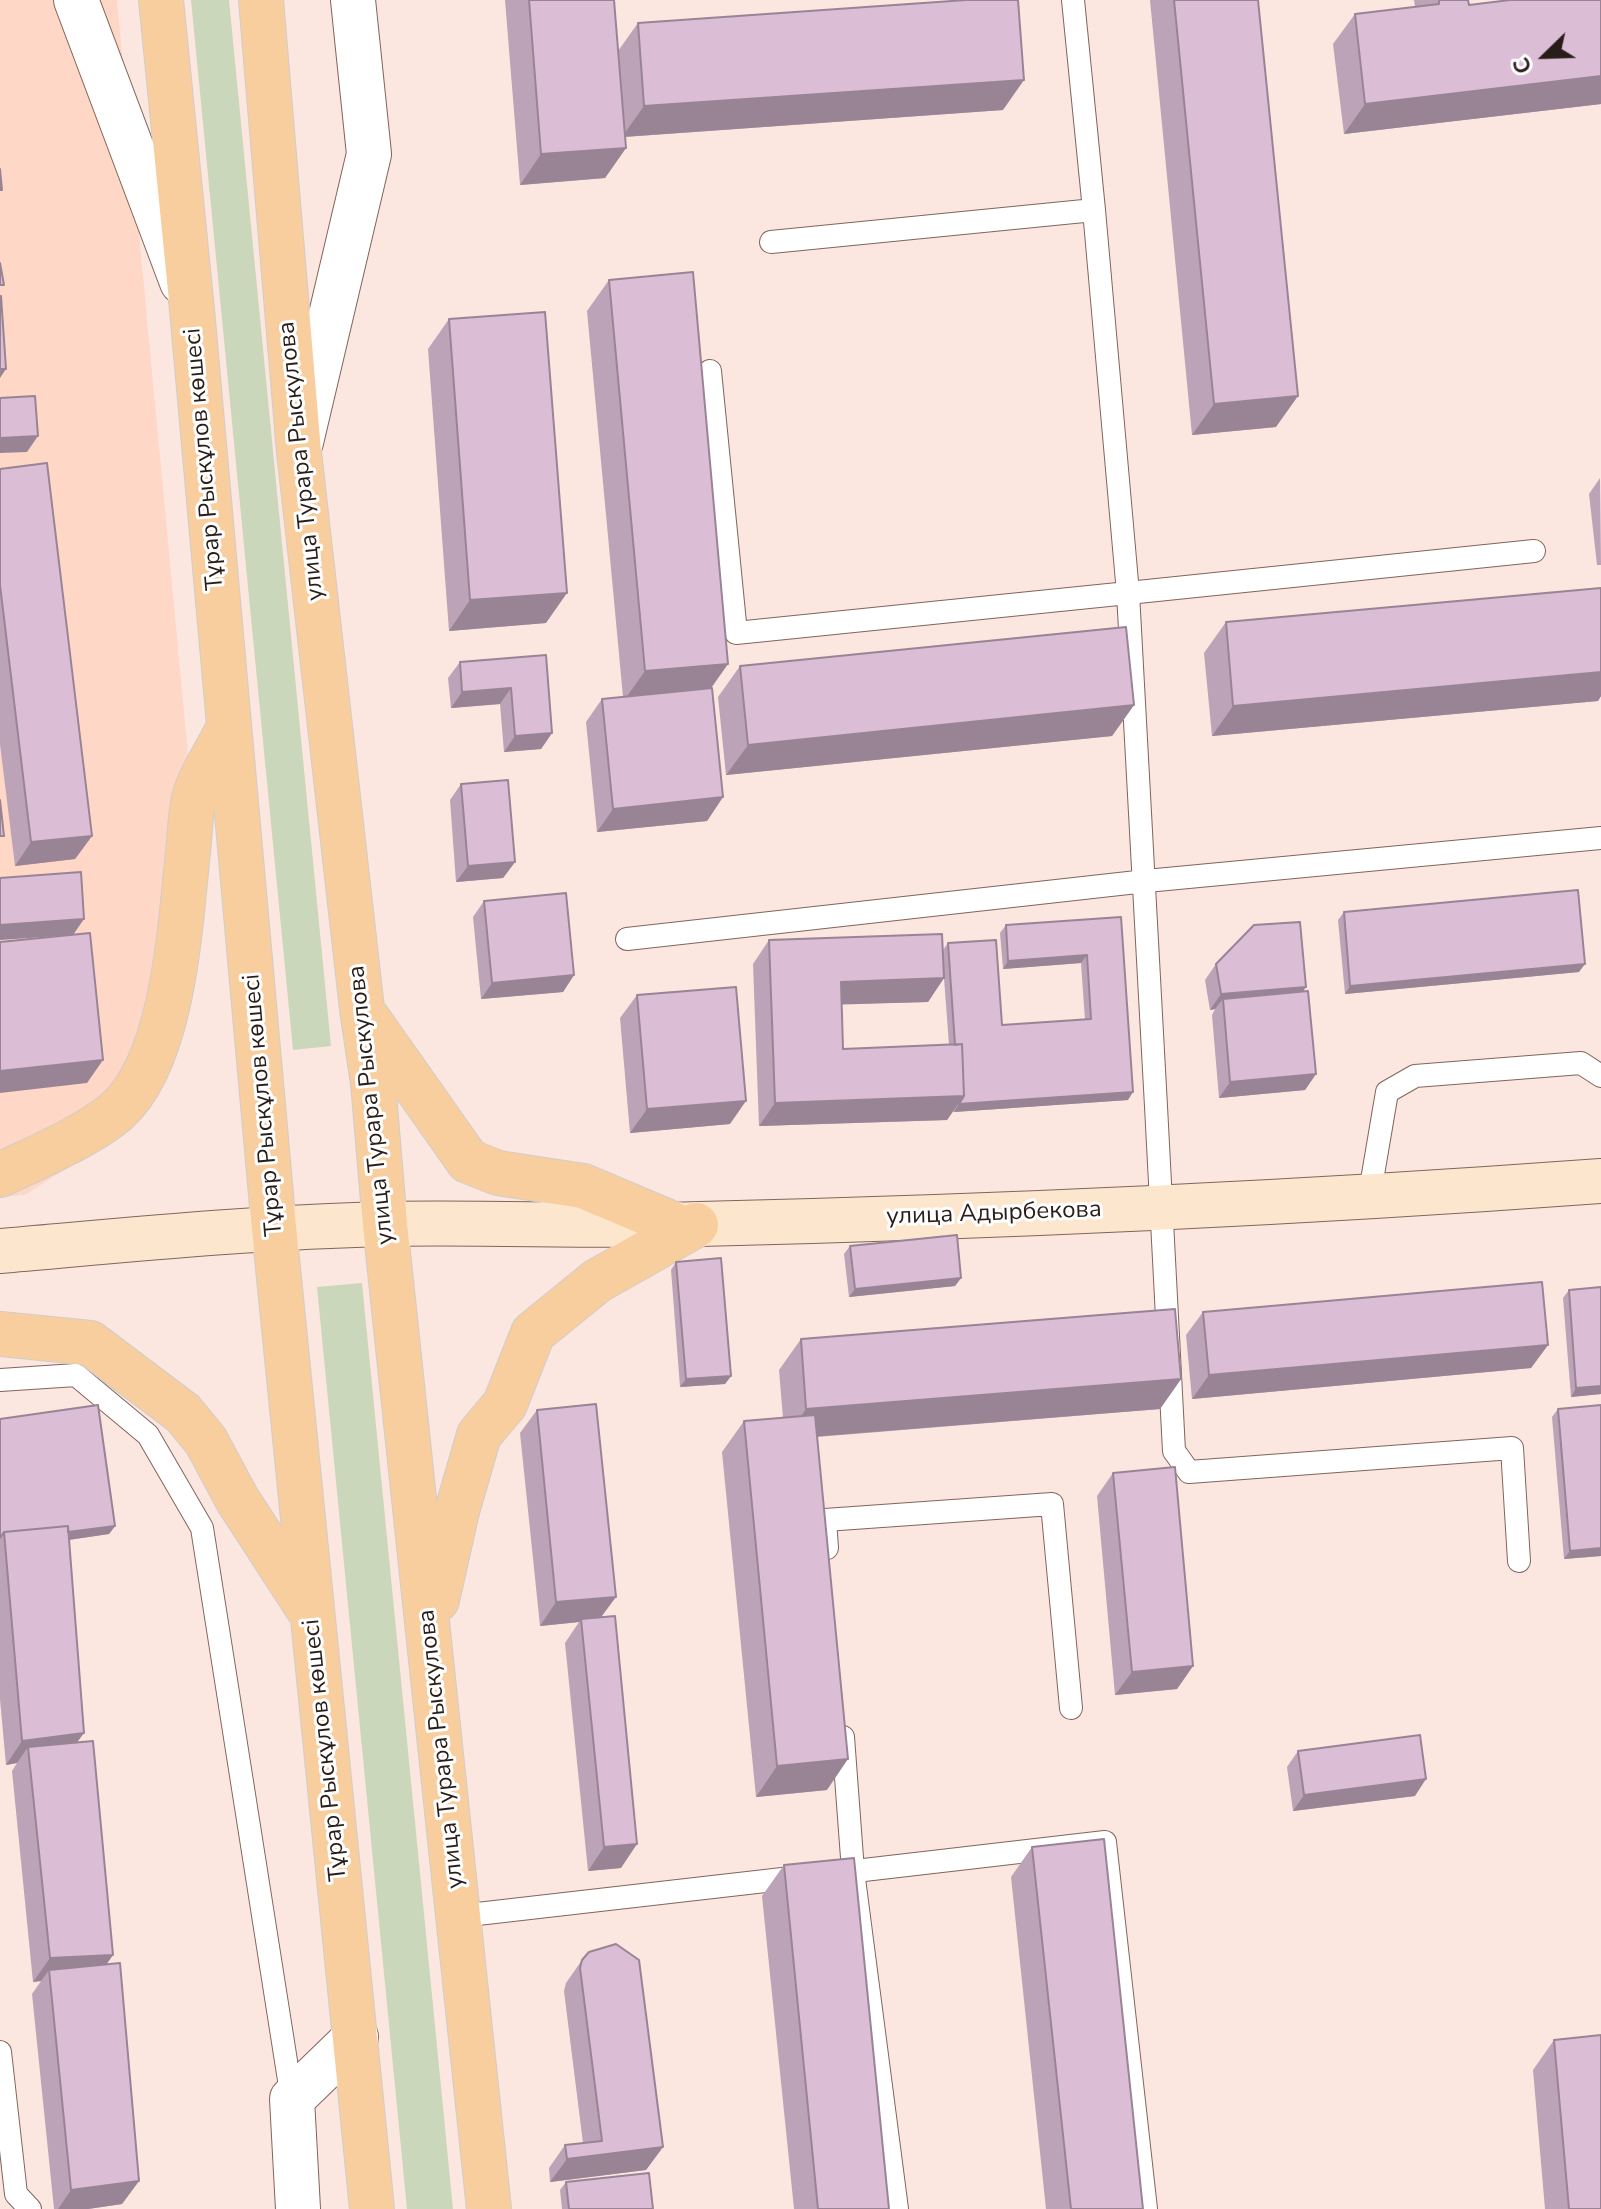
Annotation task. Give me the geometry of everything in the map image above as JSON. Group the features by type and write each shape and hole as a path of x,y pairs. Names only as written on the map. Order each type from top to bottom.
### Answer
{"main road":[{"name":"Тұрар Рыскұлов көшесі","path":"161,0 192,310 274,1228 372,2209"},
{"name":"улица Турара Рыскулова","path":"261,0 299,452 373,1083 385,1224 489,2209"},
{"path":"0,1175 65,1143 116,1111 136,1087 155,1054 165,1019 178,936 194,797 229,727"},
{"path":"362,1009 468,1161 498,1173 583,1186 685,1224"},
{"name":"улица Адырбекова","path":"0,1251 274,1228 385,1224 685,1224 1160,1208 1369,1198 1601,1181"},
{"path":"429,1633 457,1511 479,1435 505,1404 533,1333 597,1281 685,1224"},
{"path":"0,1334 90,1343 143,1386 183,1413 206,1441 237,1499 313,1615"}],"street":[{"path":"76,0 192,310"},
{"path":"299,452 369,154 353,0"},
{"path":"298,2209 292,2099 356,2037"}],"lane":[{"path":"1073,0 1128,593 1146,881 1174,1451 1189,1472 1512,1448 1519,1561"},
{"path":"771,242 1094,210"},
{"path":"710,371 736,633 1534,551"},
{"path":"627,939 1146,881 1601,838"},
{"path":"1369,1198 1387,1092 1415,1076 1581,1063 1601,1076"},
{"path":"0,1380 76,1375 148,1435 202,1528 292,2099"},
{"path":"829,1566 825,1520 1052,1504 1071,1708"},
{"path":"841,1718 853,1871 897,2209"},
{"path":"460,1916 1105,1842 1146,2209"},
{"path":"0,2052 16,2194 30,2209"}],"shaded area":[{"path":"0,0 117,0 189,765 134,1125 25,1195 0,1197"}],"green space":[{"path":"191,0 229,0 331,1046 293,1050"},
{"path":"362,1283 453,2209 407,2209 317,1287"}],"building":[{"path":"529,0 614,0 626,148 541,154"},
{"path":"966,0 1018,0 1024,80 644,106 638,23"},
{"path":"1174,0 1258,0 1298,396 1214,404"},
{"path":"1439,0 1468,0 1469,5 1510,0 1601,0 1601,76 1365,104 1355,14 1439,4"},
{"path":"0,263 4,285 0,285"},
{"path":"693,272 728,664 645,671 609,280"},
{"path":"1,296 6,369 0,369"},
{"path":"545,312 567,593 470,600 449,319"},
{"path":"35,396 38,436 0,438 0,398"},
{"path":"47,463 92,836 31,842 0,585 0,469"},
{"path":"1601,588 1601,672 1233,706 1226,622"},
{"path":"1126,627 1134,705 748,745 740,666"},
{"path":"546,655 552,733 515,736 511,688 462,692 460,662"},
{"path":"712,688 723,797 613,809 602,699"},
{"path":"508,780 515,862 468,866 461,784"},
{"path":"0,800 4,836 0,836"},
{"path":"81,872 84,919 0,925 0,878"},
{"path":"1578,890 1585,964 1350,986 1344,912"},
{"path":"566,893 574,975 492,983 484,901"},
{"path":"1121,917 1133,1092 959,1104 964,1096 962,1044 955,1045 948,943 996,940 1002,1025 1091,1019 1087,955 1008,961 1006,925"},
{"path":"1300,922 1306,987 1221,994 1216,964 1254,925"},
{"path":"90,933 103,1060 0,1071 0,942"},
{"path":"942,934 944,978 841,982 843,1049 962,1044 964,1096 775,1103 769,940"},
{"path":"736,987 746,1101 647,1109 637,995"},
{"path":"1308,991 1316,1074 1230,1082 1223,999"},
{"path":"957,1235 961,1278 855,1289 850,1246"},
{"path":"721,1258 731,1376 686,1379 676,1262"},
{"path":"1542,1282 1548,1345 1209,1375 1203,1312"},
{"path":"1601,1287 1601,1386 1576,1388 1569,1290"},
{"path":"1175,1309 1181,1379 806,1409 801,1339"},
{"path":"596,1404 616,1597 556,1602 537,1410"},
{"path":"98,1405 115,1526 68,1532 68,1526 4,1532 0,1538 0,1419"},
{"path":"1601,1405 1601,1548 1570,1551 1558,1409"},
{"path":"815,1415 848,1759 777,1766 744,1421"},
{"path":"1175,1467 1193,1666 1132,1672 1113,1473"},
{"path":"68,1526 84,1733 22,1741 4,1532"},
{"path":"615,1616 637,1844 604,1847 581,1619"},
{"path":"1420,1735 1426,1779 1304,1795 1298,1751"},
{"path":"93,1741 113,1955 50,1958 28,1747"},
{"path":"1104,1839 1143,2209 1071,2209 1032,1847"},
{"path":"854,1858 889,2209 818,2209 784,1865"},
{"path":"616,1944 639,1960 663,2147 567,2159 565,2145 602,2141 580,1968 589,1952"},
{"path":"120,1963 139,2181 71,2190 49,1970"},
{"path":"1601,2035 1601,2209 1569,2209 1554,2040"},
{"path":"649,2173 653,2209 569,2209 566,2182"}]}
